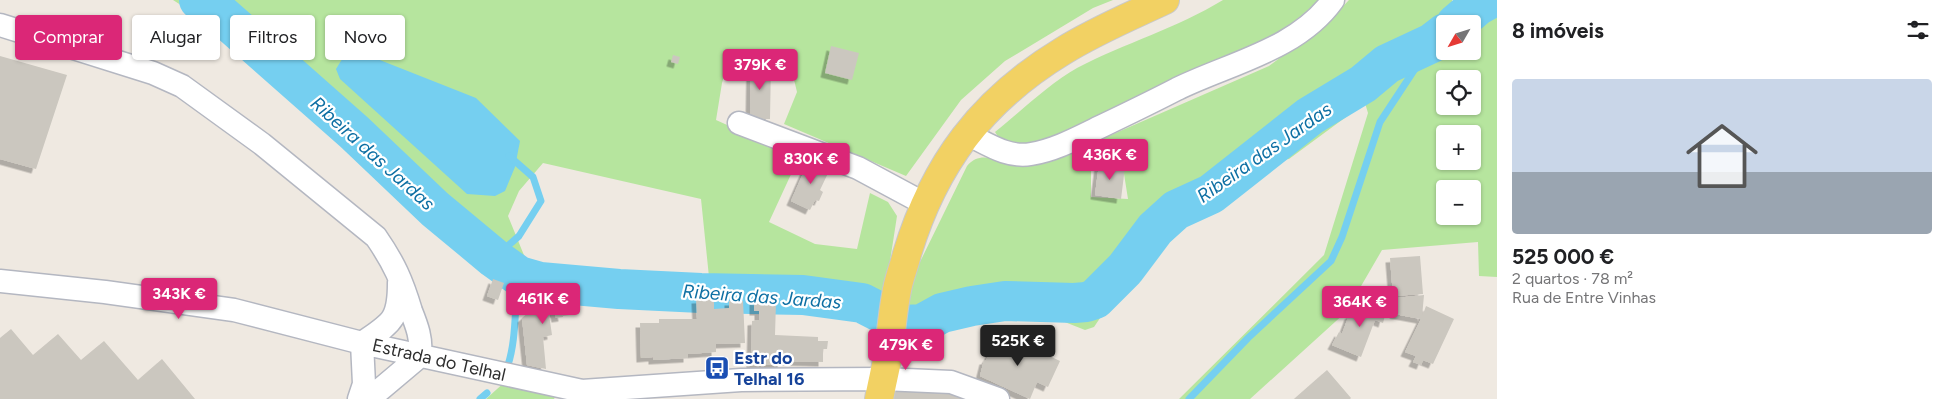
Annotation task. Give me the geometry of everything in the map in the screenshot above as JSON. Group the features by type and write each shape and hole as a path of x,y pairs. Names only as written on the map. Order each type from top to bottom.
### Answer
{"main road":[{"path":"883,377 897,290 915,229 924,204 942,168 967,134 1008,92 1047,61 1083,39 1165,0"}],"street":[{"path":"967,134 1003,152 1014,155 1031,154 1062,146 1182,87 1256,56 1311,24 1334,0"},
{"path":"0,25 145,70 182,86 262,144 376,237 390,256 400,275 422,342 420,356 369,399"},
{"path":"739,123 858,168 924,204"},
{"path":"359,399 364,384 362,343 395,318 399,305 400,275"},
{"name":"Estrada do Telhal","path":"0,281 82,289 234,310 362,343 582,391 741,380 883,377 951,382 998,399"}],"green space":[{"path":"173,0 1113,0 1093,8 1005,61 961,100 906,176 784,124 797,92 787,51 731,53 722,83 716,120 799,157 769,222 815,244 857,249 870,193 888,202 897,216 880,326 857,312 810,306 536,289 487,262 256,60 315,60 315,15 230,15 230,37 220,30 220,15 196,15","holes":["543,163 701,199 709,277 528,265 508,216 519,191"]},
{"path":"1223,0 1319,0 1300,17 1268,40 1181,75 1047,140 1022,144 1001,141 995,132 1046,90 1077,68 1188,19"},
{"path":"1349,0 1452,0 1458,15 1436,15 1436,60 1481,60 1481,15 1460,15 1483,0 1497,0 1497,277 1479,276 1478,242 1382,250 1346,312 1250,399 1179,399 1324,255 1368,113 1365,103 1289,159 1265,162 1222,195 1184,220 1125,281 1094,327 1085,330 1052,317 995,317 901,343 908,292 918,266 967,166 973,161 979,158 992,158 1012,165 1022,166 1047,163 1269,66 1327,23","holes":["1121,155 1128,199 1091,197 1091,161"]},
{"path":"507,380 555,397 554,399 486,399"}],"water":[{"path":"342,60 380,60 476,98 520,141 515,167 505,191 495,196 467,194 340,79 336,69"}],"building":[{"path":"831,46 859,53 852,80 825,73"},
{"path":"673,55 680,57 678,64 671,62"},
{"path":"0,56 67,75 36,169 0,159"},
{"path":"751,63 771,63 770,119 750,119"},
{"path":"809,160 830,169 820,190 823,192 819,201 815,200 810,210 791,201"},
{"path":"1099,164 1125,167 1121,199 1095,195"},
{"path":"1420,256 1423,294 1393,296 1390,258"},
{"path":"493,279 504,283 498,300 487,296"},
{"path":"571,290 574,310 562,312 563,317 556,318 555,313 549,314 552,335 543,337 546,369 527,365 522,318 552,293"},
{"path":"1424,295 1422,317 1426,306 1454,319 1433,364 1423,360 1421,365 1413,362 1416,356 1405,352 1421,319 1394,314 1396,298"},
{"path":"714,298 714,309 729,308 729,301 743,301 745,343 716,344 716,352 688,354 688,358 653,360 653,357 641,358 640,323 659,323 659,319 697,319 696,299"},
{"path":"754,300 776,302 775,335 818,337 818,341 828,341 827,349 823,349 823,362 782,361 782,364 751,366 752,321 759,320 759,311 754,311"},
{"path":"1387,300 1383,323 1375,320 1361,357 1332,345 1339,332 1342,334 1349,315 1364,305 1376,302 1380,304 1380,301"},
{"path":"11,329 33,355 58,334 81,360 104,341 138,380 162,359 195,399 0,399 0,338"},
{"path":"1001,333 1060,361 1048,387 1037,382 1030,399 980,376 984,360 986,360"},
{"path":"1327,370 1350,399 1294,399"},
{"path":"895,389 952,392 969,399 893,399"}],"waterway":[{"name":"Ribeira das Jardas","path":"199,0 218,12 354,132 435,209 494,258 519,276 540,282 619,289 803,295 862,303 905,325 922,324 942,313 1005,301 1074,303 1095,299 1125,269 1155,229 1176,210 1211,194 1310,116 1363,84 1387,64 1436,40"},
{"name":"Ribeira das Jardas","path":"1466,15 1488,0"},
{"path":"1189,399 1248,338 1331,261 1342,237 1380,122 1432,43"},
{"path":"494,258 519,236 541,201 533,177 509,156"},
{"path":"508,365 513,343 519,276"},
{"path":"480,399 487,393"}],"place":[{"name":"Estr do Telhal 16","path":"717,368"}]}
